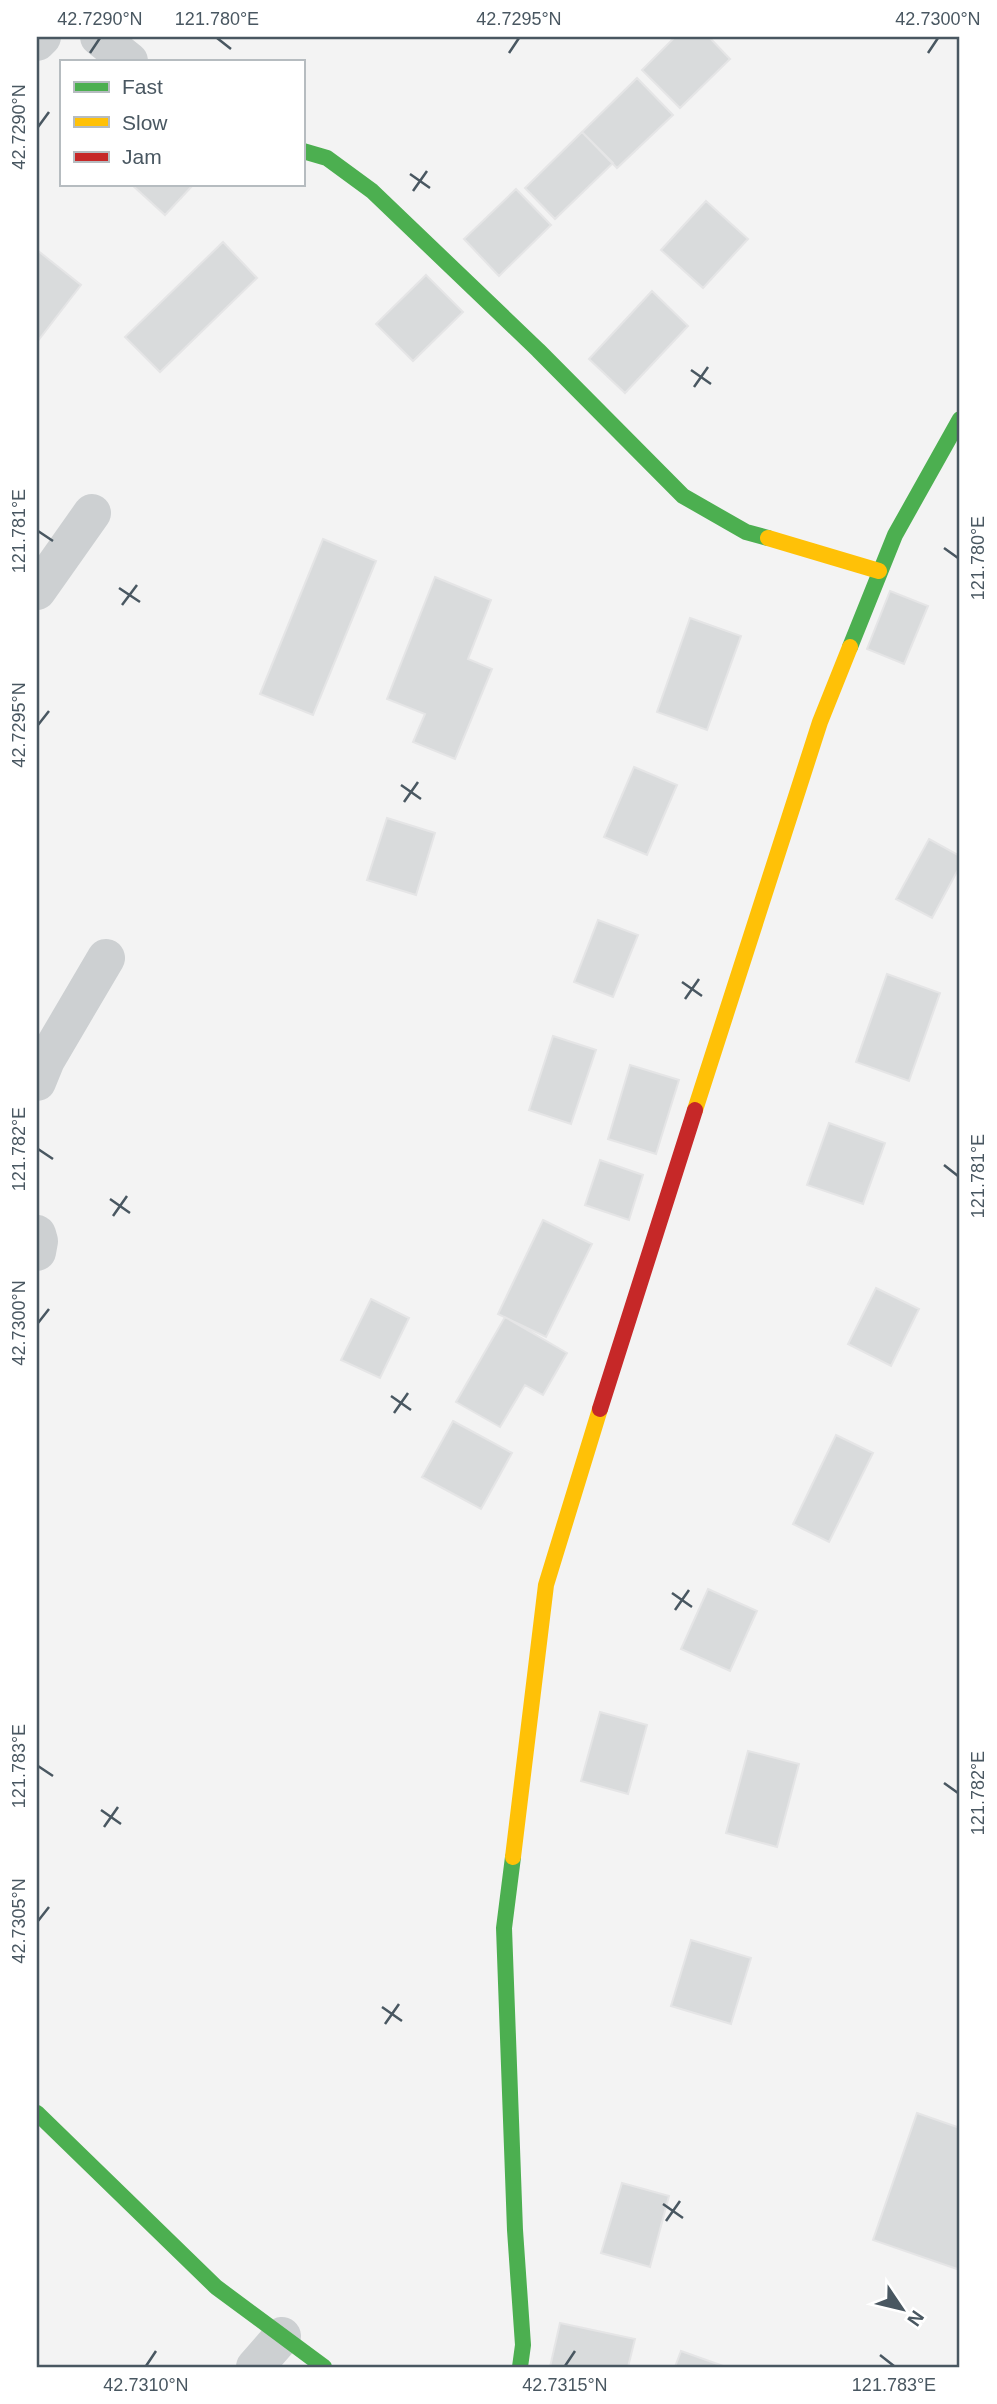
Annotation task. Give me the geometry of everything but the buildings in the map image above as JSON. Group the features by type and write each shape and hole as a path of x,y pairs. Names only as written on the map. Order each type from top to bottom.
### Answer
{"street":[{"path":"37,42 42,37"},
{"path":"99,37 128,60"},
{"path":"304,151 327,158 372,191 683,496 746,532 879,571"},
{"path":"520,2367 523,2345 515,2230 504,1928 546,1585 642,1274 820,722 895,535 960,419"},
{"path":"37,591 92,513"},
{"path":"37,1082 46,1060 106,958"},
{"path":"37,1234 37,1252"},
{"path":"37,2113 216,2287 324,2367"},
{"path":"255,2367 282,2336"}],"traffic: fast":[{"path":"304,151 327,158 372,191 538,350 683,496 746,532 768,538"},
{"path":"850,647 895,535 960,419"},
{"path":"513,1857 504,1928 515,2230 523,2345 520,2367"},
{"path":"37,2113 216,2287 324,2367"}],"traffic: slow":[{"path":"768,538 879,571"},
{"path":"695,1110 820,722 850,647"},
{"path":"513,1857 546,1585 600,1409"}],"traffic: jam":[{"path":"600,1409 695,1110"}]}
